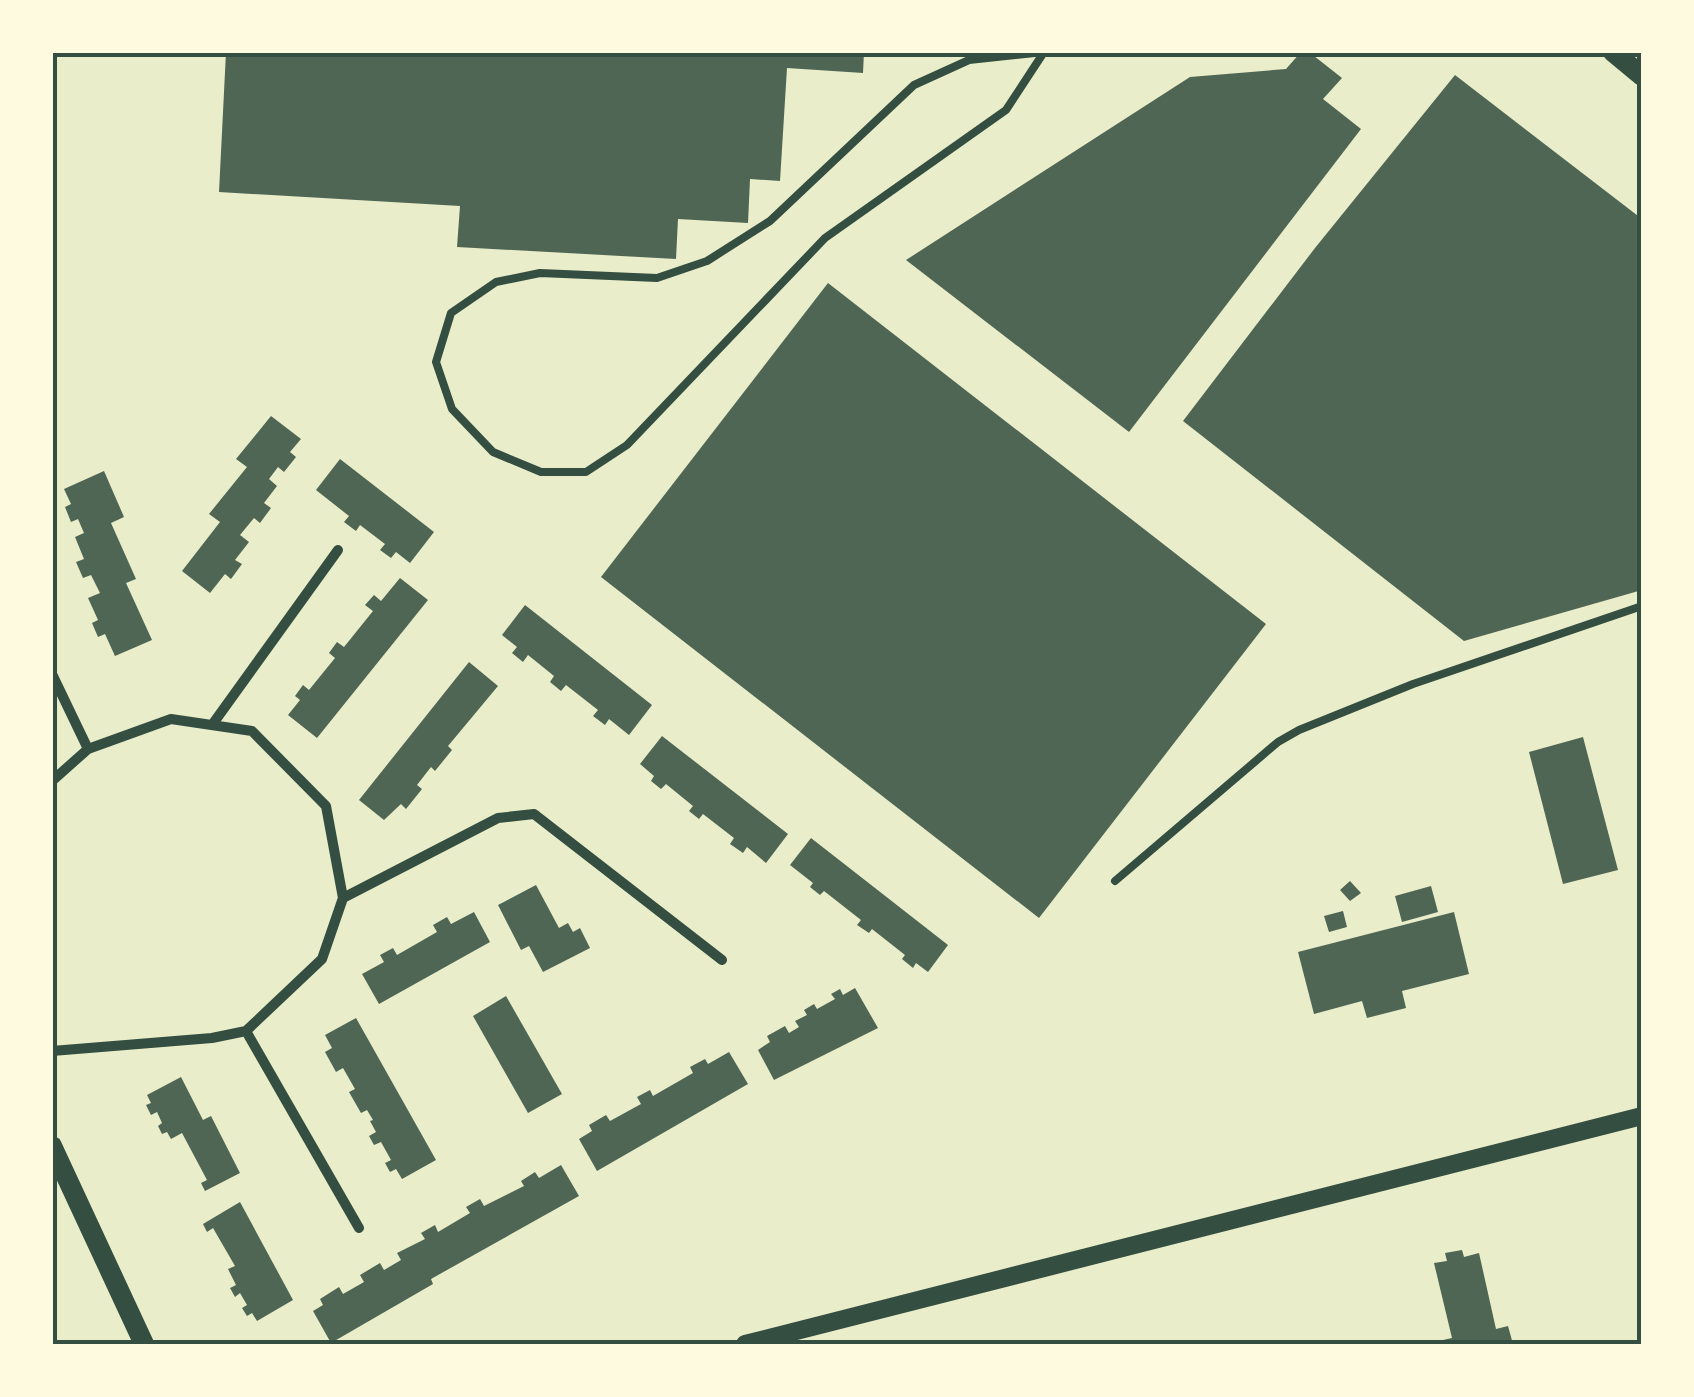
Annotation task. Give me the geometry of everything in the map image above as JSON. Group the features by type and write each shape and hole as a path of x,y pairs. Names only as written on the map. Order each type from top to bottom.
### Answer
{"main road":[{"path":"52,1146 144,1344"}],"street":[{"path":"212,725 338,550"},
{"path":"52,674 88,749"},
{"path":"52,781 88,749 171,719 252,732 326,806 343,898 322,959 246,1031 212,1038 52,1051"},
{"path":"343,898 498,818 534,814 722,960"},
{"path":"246,1031 359,1228"},
{"path":"745,1344 1642,1116"}],"lane":[{"path":"1044,52 1006,110 825,238 627,445 586,472 541,472 493,452 452,409 436,362 450,313 496,282 540,273 657,278 707,260 770,221 914,85 969,60 1044,52"},
{"path":"1115,881 1278,742 1299,730 1413,684 1642,606"}],"building":[{"path":"226,52 864,52 863,73 787,68 780,181 750,179 748,223 678,219 676,259 457,247 460,206 219,192"},
{"path":"1301,52 1309,52 1342,78 1323,99 1361,129 1129,432 906,260 1190,77 1286,69"},
{"path":"1455,75 1642,219 1642,590 1464,641 1183,421 1315,248"},
{"path":"828,283 1266,624 1039,918 601,577"},
{"path":"271,416 301,439 290,452 296,457 284,472 278,467 269,479 277,486 264,503 271,508 260,523 254,518 240,535 249,542 235,560 242,564 231,579 225,574 210,593 182,571 220,522 209,514 247,467 236,459"},
{"path":"340,459 434,532 410,563 396,552 391,558 380,550 385,544 360,525 356,531 344,522 349,516 316,490"},
{"path":"104,471 124,517 111,523 136,579 126,583 152,640 115,656 105,634 98,637 92,623 98,620 88,598 100,593 91,575 83,578 76,562 84,559 75,537 84,533 78,519 71,522 65,507 71,504 64,489"},
{"path":"400,578 428,600 317,738 288,715 300,700 295,696 303,685 309,690 335,658 329,653 337,642 344,647 373,611 365,605 374,595 381,601"},
{"path":"525,605 652,705 629,735 609,719 605,725 593,716 598,710 566,685 561,691 550,682 554,676 528,655 523,662 512,653 517,647 502,635"},
{"path":"469,662 498,686 448,746 452,750 435,771 431,767 417,785 422,789 406,809 401,804 384,820 359,800"},
{"path":"662,736 788,834 766,863 747,847 743,853 730,844 734,838 703,814 699,819 689,811 693,806 666,784 661,789 651,781 654,776 640,764"},
{"path":"1583,737 1618,870 1563,884 1529,752"},
{"path":"811,838 948,945 928,972 916,963 913,968 902,959 905,955 872,929 869,933 857,925 861,920 824,891 820,895 810,887 813,883 790,865"},
{"path":"1350,881 1361,893 1350,901 1340,890"},
{"path":"536,885 559,928 568,923 573,932 580,928 590,948 543,972 529,946 521,950 498,905"},
{"path":"1431,886 1438,912 1402,922 1395,896"},
{"path":"1343,911 1347,927 1329,932 1324,916"},
{"path":"474,912 490,942 379,1004 362,974 384,962 380,955 393,948 397,955 437,932 433,925 447,917 451,924"},
{"path":"1454,912 1469,974 1402,991 1406,1008 1367,1018 1362,1001 1314,1014 1298,952"},
{"path":"855,988 878,1028 774,1080 758,1050 770,1042 767,1036 785,1026 789,1033 799,1027 795,1021 807,1015 804,1010 814,1004 817,1009 835,999 831,994 840,989 843,995"},
{"path":"506,996 562,1094 528,1113 473,1016"},
{"path":"356,1018 436,1160 402,1179 396,1169 390,1172 385,1163 391,1160 381,1142 374,1145 369,1136 376,1132 370,1121 373,1120 367,1110 361,1113 349,1092 355,1089 343,1068 336,1072 325,1052 332,1048 325,1035"},
{"path":"729,1052 748,1084 597,1171 579,1139 592,1131 589,1125 606,1115 610,1121 641,1104 637,1097 650,1090 653,1096 693,1073 690,1067 705,1059 708,1064"},
{"path":"181,1077 203,1120 211,1116 240,1173 205,1191 201,1183 207,1180 182,1133 171,1139 167,1132 162,1134 157,1112 151,1115 146,1105 151,1103 147,1095"},
{"path":"561,1165 579,1196 431,1279 433,1284 331,1343 313,1311 323,1305 320,1299 339,1287 343,1294 364,1282 360,1275 380,1263 384,1270 401,1260 397,1253 425,1239 421,1233 435,1225 438,1232 470,1213 466,1207 480,1199 484,1206 524,1186 521,1181 535,1172 539,1178"},
{"path":"240,1202 293,1300 257,1321 242,1308 247,1305 240,1293 235,1297 230,1288 236,1285 228,1269 235,1266 213,1228 207,1232 203,1224"},
{"path":"1462,1250 1464,1257 1479,1253 1496,1329 1508,1326 1513,1344 1444,1344 1443,1340 1452,1338 1434,1263 1447,1261 1445,1253"}]}
